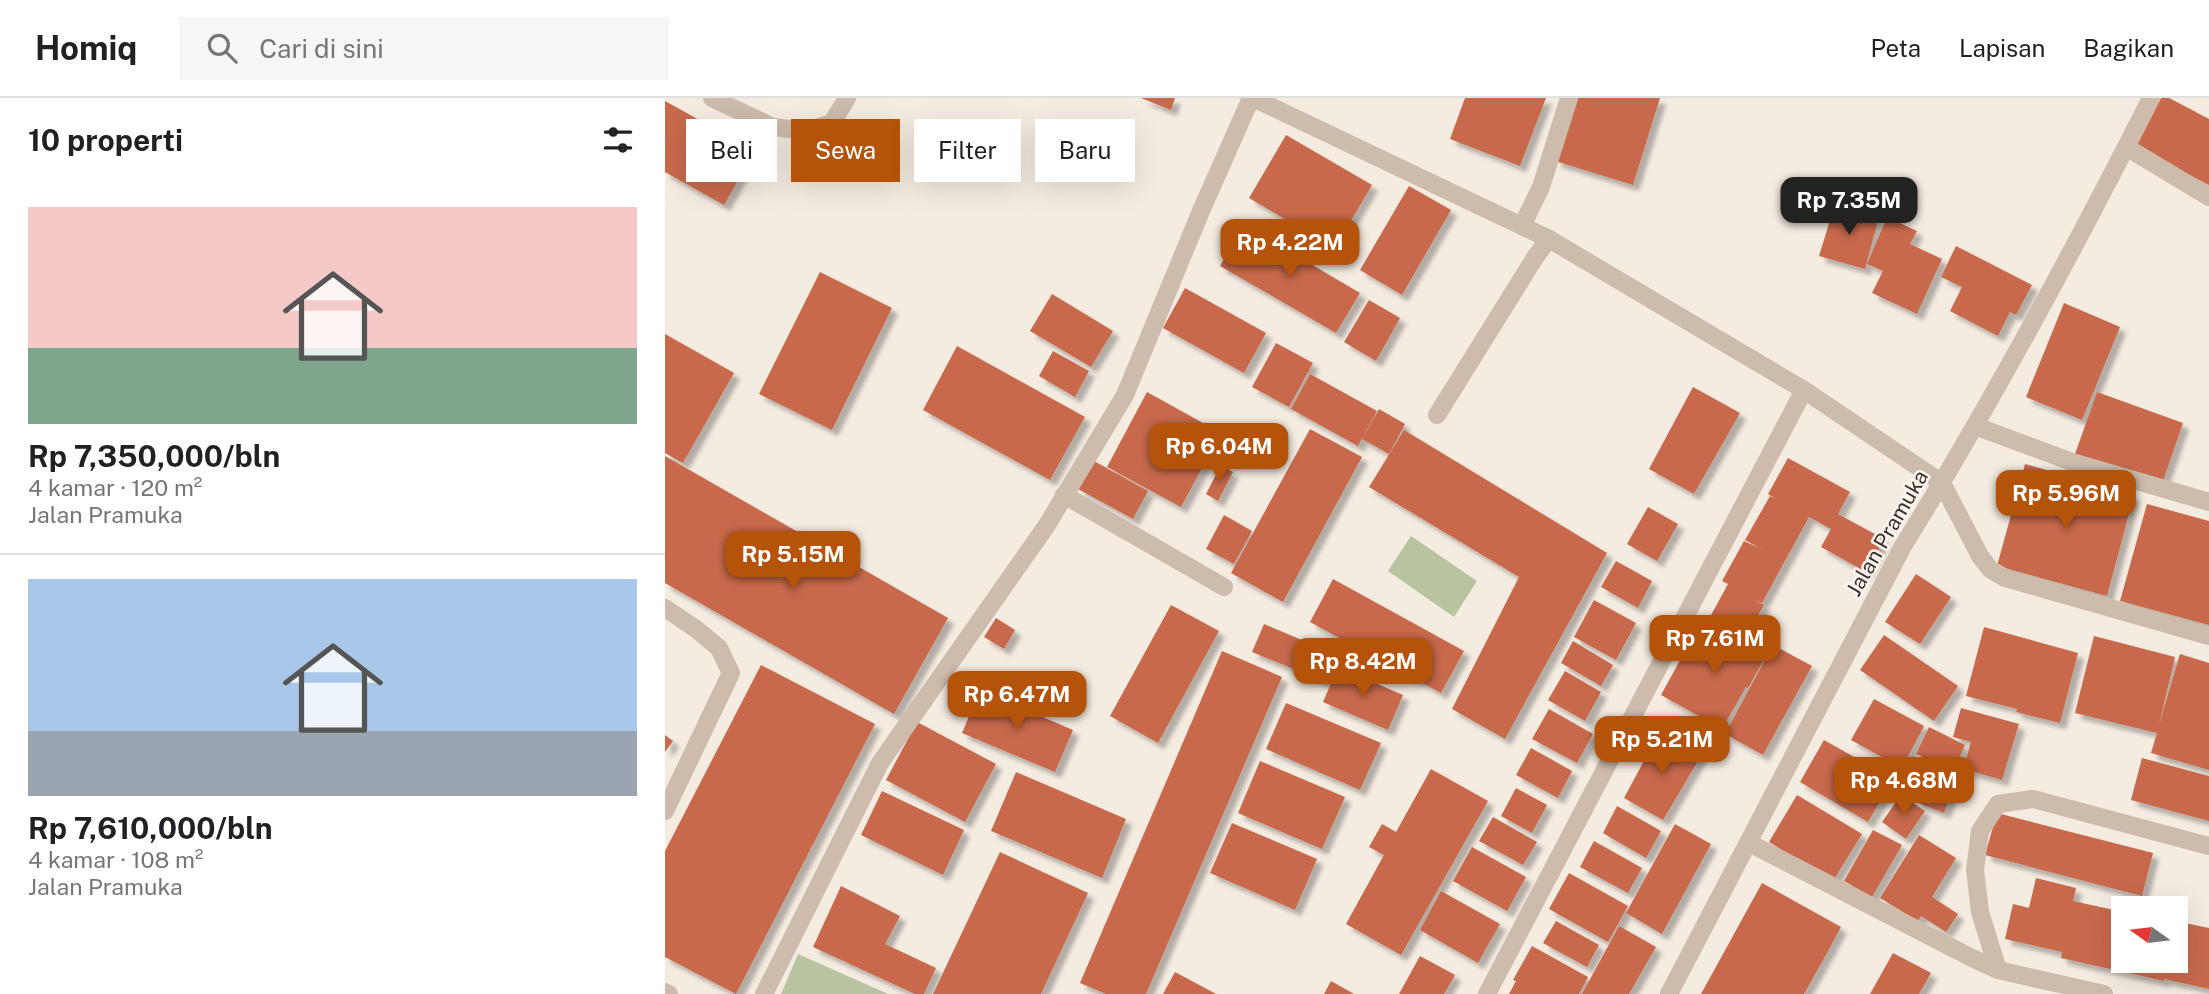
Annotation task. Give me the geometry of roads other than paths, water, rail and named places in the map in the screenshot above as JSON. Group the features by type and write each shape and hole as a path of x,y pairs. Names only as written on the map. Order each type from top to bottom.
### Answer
{"street":[{"path":"712,98 773,127 806,131 832,123 847,98"},
{"path":"764,994 880,763 1047,525 1125,395 1201,211 1252,98 1549,239 1804,390 1942,483 1980,556 1990,569 2005,578 2209,636"},
{"path":"1522,226 1541,187 1569,98"},
{"name":"Jalan Pramuka","path":"1669,994 1903,546 1975,426 2073,250 2151,98"},
{"path":"2126,147 2209,197"},
{"path":"1437,415 1549,239"},
{"path":"1487,994 1804,390"},
{"path":"1975,426 2072,462 2209,502"},
{"path":"1065,495 1224,587"},
{"path":"665,608 697,629 719,648 731,673 665,811"},
{"path":"1998,970 1980,912 1975,870 1980,831 1998,804 2033,799 2209,846"},
{"path":"1749,843 1998,970 2104,994"}]}
